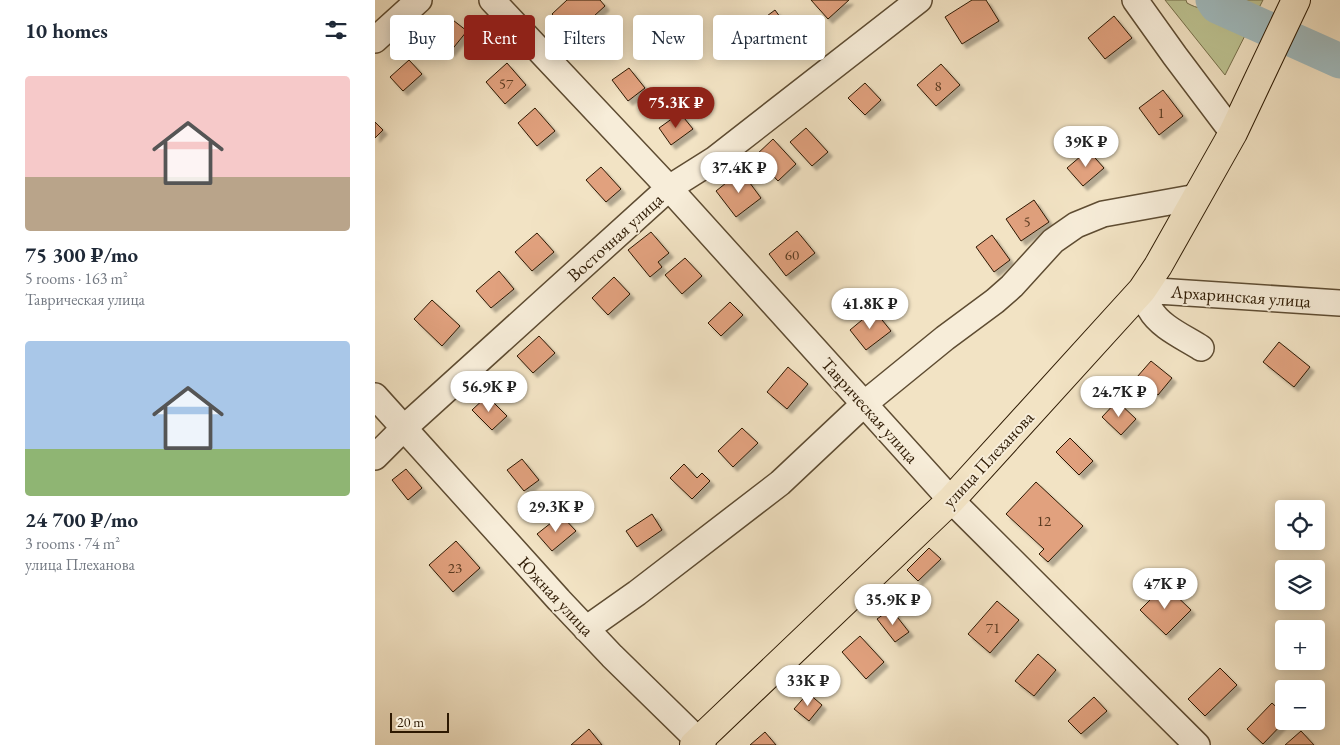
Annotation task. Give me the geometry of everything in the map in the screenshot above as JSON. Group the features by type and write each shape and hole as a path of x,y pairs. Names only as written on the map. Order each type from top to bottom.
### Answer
{"main road":[{"name":"улица Плеханова","path":"699,743 951,500 1142,290 1158,266 1233,133 1295,3"}],"street":[{"path":"375,40 419,0"},
{"name":"Таврическая улица","path":"491,0 669,188 951,500 1197,745"},
{"name":"Восточная улица","path":"375,457 404,428 669,188 715,160 919,0"},
{"path":"1135,0 1233,133"},
{"path":"586,629 653,581 780,483 864,404 945,338 995,301 1053,241 1076,225 1103,214 1197,197"},
{"path":"1142,290 1149,308 1165,326 1201,348"},
{"name":"Архаринская улица","path":"1142,290 1340,303"},
{"name":"Южная улица","path":"375,396 586,629 699,743"}],"green space":[{"path":"1165,0 1186,0 1187,3 1198,8 1209,8 1217,6 1220,0 1263,0 1225,75"}],"building":[{"path":"567,0 600,0 605,6 595,15 552,14"},
{"path":"811,0 849,0 828,19"},
{"path":"972,0 986,0 999,21 962,44 945,17"},
{"path":"775,10 779,15 768,15"},
{"path":"1114,16 1132,38 1105,59 1088,38"},
{"path":"454,21 464,29 464,35 454,47"},
{"path":"409,60 422,74 403,91 390,77"},
{"path":"507,63 526,85 505,104 486,82"},
{"path":"941,64 960,85 936,106 917,85"},
{"path":"629,68 645,88 628,101 612,80"},
{"path":"865,83 881,100 865,115 848,98"},
{"path":"1163,90 1183,116 1159,135 1139,108"},
{"path":"535,108 555,131 537,146 518,123"},
{"path":"680,113 693,129 671,145 659,128"},
{"path":"375,122 383,130 375,138"},
{"path":"806,128 828,152 812,166 790,142"},
{"path":"773,139 796,164 778,181 755,156"},
{"path":"1088,150 1104,168 1083,186 1067,168"},
{"path":"601,167 621,189 606,202 586,180"},
{"path":"741,171 761,198 736,217 716,191"},
{"path":"1034,200 1049,222 1021,241 1006,219"},
{"path":"797,231 815,253 786,276 769,254"},
{"path":"651,232 669,253 658,262 662,267 650,277 628,250"},
{"path":"537,233 554,252 532,271 515,252"},
{"path":"992,235 1010,260 994,272 976,247"},
{"path":"685,258 702,276 682,294 665,275"},
{"path":"499,271 514,289 491,308 476,291"},
{"path":"614,277 630,294 608,315 592,298"},
{"path":"432,300 460,326 442,346 414,319"},
{"path":"730,302 743,315 721,336 708,323"},
{"path":"874,310 891,331 866,350 850,330"},
{"path":"539,336 555,353 533,373 517,356"},
{"path":"1279,342 1310,367 1294,387 1263,362"},
{"path":"1151,361 1172,378 1158,395 1137,377"},
{"path":"788,367 808,384 787,409 767,392"},
{"path":"487,396 507,416 492,430 472,410"},
{"path":"1117,401 1136,419 1121,435 1102,417"},
{"path":"742,428 758,443 733,467 718,451"},
{"path":"1070,438 1093,461 1079,475 1056,452"},
{"path":"522,459 539,480 524,491 507,470"},
{"path":"684,464 697,478 702,473 710,481 692,499 670,478"},
{"path":"406,469 422,488 408,500 392,480"},
{"path":"1036,482 1083,526 1048,562 1039,554 1044,549 1006,514"},
{"path":"652,514 662,530 637,547 626,531"},
{"path":"561,515 576,531 552,551 537,534"},
{"path":"456,541 480,568 453,592 429,565"},
{"path":"929,548 941,559 918,581 907,570"},
{"path":"1165,585 1191,610 1166,635 1140,610"},
{"path":"997,601 1019,620 990,653 968,634"},
{"path":"891,609 909,632 895,642 877,619"},
{"path":"860,636 884,662 866,679 842,652"},
{"path":"1038,654 1056,670 1034,696 1015,681"},
{"path":"1220,668 1237,685 1205,716 1188,699"},
{"path":"808,693 822,705 809,721 794,709"},
{"path":"1094,697 1107,711 1081,734 1068,721"},
{"path":"1272,703 1275,706 1276,730 1263,744 1247,729"},
{"path":"589,729 602,745 571,745"},
{"path":"1301,731 1314,745 1285,745"},
{"path":"765,732 776,745 750,745"}],"waterway":[{"path":"1213,0 1217,6 1340,61"}]}
